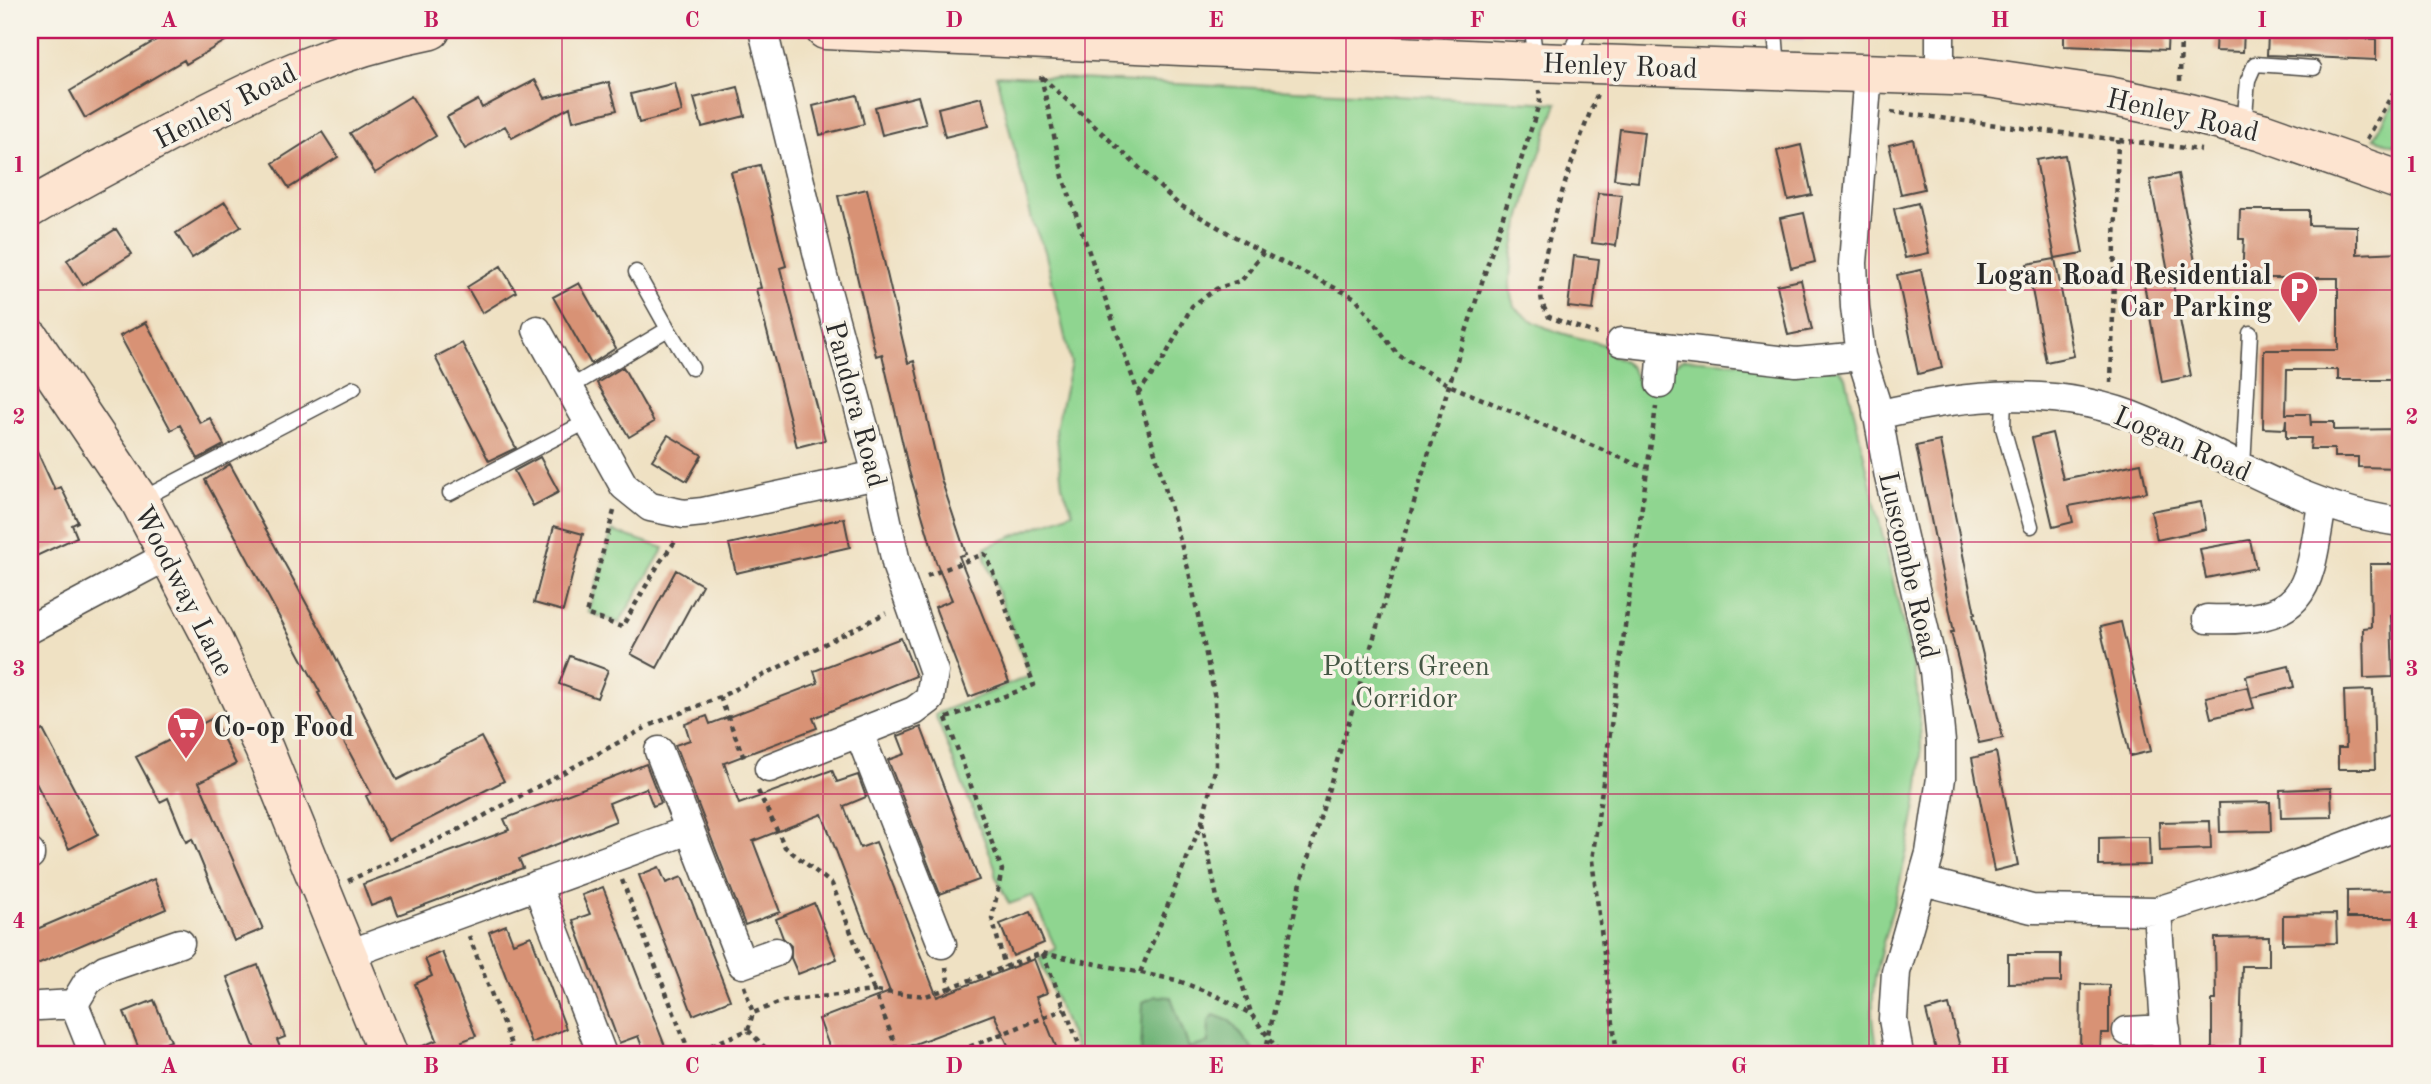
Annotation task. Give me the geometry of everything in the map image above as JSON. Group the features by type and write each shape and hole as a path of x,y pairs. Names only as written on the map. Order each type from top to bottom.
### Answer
{"main road":[{"name":"Henley Road","path":"30,208 304,65 354,48 431,30"},
{"name":"Henley Road","path":"825,30 1554,46 1609,64 1778,70 1867,90 1940,75 2035,84 2172,109 2244,127 2353,162 2401,181"},
{"name":"Woodway Lane","path":"30,338 139,500 169,555 264,749 324,891 388,1054"}],"street":[{"name":"Pandora Road","path":"763,30 906,594 934,673 939,709"},
{"path":"1940,30 1940,75"},
{"name":"Luscombe Road","path":"1867,90 1853,263 1861,356 1877,415 1940,708 1941,778 1923,881 1896,972 1893,1020 1899,1054"},
{"path":"537,330 617,472 637,499 650,507 684,514 703,512 877,475"},
{"path":"1621,342 1796,362 1861,356"},
{"path":"1660,384 1663,348"},
{"name":"Logan Road","path":"1877,415 1951,400 2004,395 2054,398 2108,408 2142,419 2268,482 2322,504 2401,522"},
{"path":"2207,619 2254,619 2273,614 2297,599 2312,566 2322,504"},
{"path":"30,629 169,555"},
{"path":"757,773 914,711 939,709"},
{"path":"859,733 942,944"},
{"path":"654,739 742,964 776,952"},
{"path":"1923,881 2032,909 2157,911 2248,883 2401,825"},
{"path":"349,954 689,830"},
{"path":"537,885 602,1054"},
{"path":"2127,1031 2167,1042 2157,911"},
{"path":"74,1004 88,981 105,969 180,943"},
{"path":"38,1006 74,1004"},
{"path":"74,1004 94,1054"}],"lane":[{"path":"1775,30 1778,70"},
{"path":"2244,127 2248,80 2255,64 2314,68"},
{"path":"636,272 692,368"},
{"path":"569,388 668,329"},
{"path":"2243,468 2250,333"},
{"path":"139,500 354,388"},
{"path":"2004,395 2003,428 2031,526"},
{"path":"450,493 588,421"}],"path":[{"path":"2172,109 2180,81 2181,30"},
{"path":"1265,1054 1301,882 1448,385 1540,101 1554,46"},
{"path":"1609,64 1559,203 1544,270 1542,302 1549,317 1621,342"},
{"path":"1140,973 1202,822 1216,766 1215,698 1189,572 1138,393 1063,177 1041,76 1178,204 1263,253 1356,298 1398,355 1448,385 1645,468"},
{"path":"2353,162 2401,79"},
{"path":"1867,90 2118,140 2214,150"},
{"path":"2108,408 2118,140"},
{"path":"1138,393 1162,362 1192,306 1216,289 1242,280 1263,253"},
{"path":"1617,1054 1592,860 1645,468 1660,384"},
{"path":"617,472 616,502 586,614 622,627 668,549 703,512"},
{"path":"324,891 654,739 720,697 984,554 1034,685 939,709 1002,870 992,918 1004,967"},
{"path":"720,697 757,773 785,847 831,884 899,1054"},
{"path":"1202,822 1219,908 1251,1014 1281,1054"},
{"path":"613,858 690,1054"},
{"path":"460,913 512,1047 494,1054"},
{"path":"942,944 949,988"},
{"path":"753,1013 783,1001 874,991 926,996 1042,953 1189,985 1251,1014"},
{"path":"1042,953 1083,1054"},
{"path":"742,964 745,989 753,1013 748,1030"},
{"path":"950,1054 1065,1009"},
{"path":"678,1054 690,1054 748,1030"},
{"path":"748,1030 771,1054"}],"shaded area":[{"path":"1525,30 1804,30 1804,40"}],"green space":[{"name":"Potters Green Corridor","path":"996,75 1557,103 1524,207 1511,267 1510,290 1515,306 1523,315 1545,327 1608,346 1612,356 1630,367 1638,387 1661,389 1672,366 1684,359 1839,369 1846,377 1916,681 1920,729 1921,765 1915,815 1874,984 1874,1029 1879,1054 1078,1054 1039,958 1056,949 1032,896 1009,904 995,875 995,867 935,714 1030,676 985,558 986,547 1073,512 1062,486 1056,428 1071,363 1045,251 1033,224"},
{"path":"2401,91 2401,147 2374,138"},
{"path":"612,531 664,548 619,623 588,612"},
{"path":"1156,996 1171,997 1189,1048 1208,1043 1209,1020 1214,1015 1230,1021 1257,1054 1141,1054 1143,1002"}],"building":[{"path":"173,30 244,30 186,64 184,60 85,118 70,91"},
{"path":"2064,30 2168,30 2167,50 2064,46"},
{"path":"2216,30 2244,30 2243,52 2215,51"},
{"path":"2268,35 2376,39 2376,60 2267,55"},
{"path":"535,80 545,98 609,82 617,110 573,121 570,107 512,138 505,126 465,149 447,117 478,100 482,108"},
{"path":"675,83 682,112 639,123 631,94"},
{"path":"738,87 745,116 702,127 694,98"},
{"path":"857,95 864,124 820,135 813,106"},
{"path":"411,96 436,136 375,173 350,133"},
{"path":"918,96 926,124 882,135 875,107"},
{"path":"982,97 989,126 945,137 938,108"},
{"path":"1620,129 1644,132 1638,182 1614,179"},
{"path":"322,132 338,157 289,188 273,163"},
{"path":"1913,139 1924,189 1901,194 1889,145"},
{"path":"1801,145 1812,195 1788,200 1777,151"},
{"path":"2065,155 2083,253 2055,258 2036,160"},
{"path":"760,165 786,266 780,268 825,440 797,447 756,289 761,288 731,172"},
{"path":"2178,174 2197,272 2169,277 2150,180"},
{"path":"867,189 908,363 914,361 941,479 966,554 959,556 1009,682 969,697 935,607 952,600 936,562 909,471 882,354 876,356 838,196"},
{"path":"1598,193 1622,195 1616,246 1592,243"},
{"path":"225,202 241,227 192,258 176,233"},
{"path":"1918,203 1929,253 1905,258 1894,209"},
{"path":"2240,210 2309,210 2309,225 2357,226 2357,254 2401,252 2401,380 2338,380 2338,370 2287,370 2286,414 2310,414 2311,427 2311,422 2334,422 2334,430 2401,429 2401,468 2358,467 2358,457 2334,457 2334,449 2310,449 2311,438 2286,438 2286,419 2285,429 2263,428 2264,350 2338,350 2338,278 2242,278 2244,239 2239,239"},
{"path":"1804,213 1815,262 1791,268 1780,218"},
{"path":"116,229 132,254 83,285 67,260"},
{"path":"1574,256 1599,259 1593,310 1568,307"},
{"path":"2055,259 2074,356 2046,362 2027,264"},
{"path":"501,266 516,292 482,313 467,287"},
{"path":"1921,270 1942,368 1918,374 1897,275"},
{"path":"2172,279 2191,376 2162,382 2144,284"},
{"path":"1801,280 1812,330 1788,335 1777,285"},
{"path":"579,283 616,348 591,364 553,297"},
{"path":"146,322 200,423 210,418 224,445 198,459 180,425 171,430 120,336"},
{"path":"462,343 516,448 489,461 435,357"},
{"path":"623,367 654,422 629,437 597,383"},
{"path":"2052,433 2063,479 2141,463 2147,492 2069,506 2073,522 2053,527 2032,438"},
{"path":"668,435 702,455 687,481 652,460"},
{"path":"30,436 55,490 61,487 78,522 72,525 77,537 30,559"},
{"path":"1940,441 1973,614 2003,738 1979,743 1951,632 1954,632 1916,446"},
{"path":"540,457 559,492 533,506 514,471"},
{"path":"230,464 333,652 397,780 481,737 504,781 388,840 366,796 371,793 318,693 320,692 205,480"},
{"path":"2201,502 2206,529 2157,540 2151,511"},
{"path":"844,518 850,547 736,573 729,544"},
{"path":"554,526 583,534 563,611 534,603"},
{"path":"2250,540 2256,568 2206,578 2200,549"},
{"path":"2370,564 2398,564 2400,615 2391,615 2393,677 2364,678 2363,628 2371,627"},
{"path":"676,570 702,585 657,668 631,654"},
{"path":"2121,622 2151,751 2130,756 2100,627"},
{"path":"901,638 916,676 813,718 817,728 724,763 739,804 832,770 837,782 858,775 866,797 844,806 860,848 876,842 937,997 1034,959 1047,993 1036,997 1059,1054 1012,1054 994,1014 888,1054 832,1054 819,1019 890,992 822,814 753,841 780,912 745,925 675,745 690,740 685,724 707,716 710,724 818,683 814,671"},
{"path":"570,656 608,670 597,698 559,684"},
{"path":"2289,666 2294,687 2251,698 2254,708 2211,718 2206,697 2248,687 2251,697 2246,676"},
{"path":"2373,690 2375,769 2338,769 2338,748 2346,748 2344,691"},
{"path":"213,718 236,764 199,782 263,929 234,941 192,839 186,842 168,798 160,802 136,757"},
{"path":"921,727 979,880 940,894 888,760 905,754 898,736"},
{"path":"43,730 98,834 69,849 30,771 30,737"},
{"path":"1996,752 2018,865 1994,871 1972,758"},
{"path":"646,764 661,803 653,806 646,788 609,803 616,821 519,859 523,868 398,915 392,898 371,906 363,884 509,830 504,819"},
{"path":"2331,788 2332,817 2281,818 2280,790"},
{"path":"2270,802 2271,831 2220,832 2219,803"},
{"path":"2210,821 2211,849 2160,851 2159,822"},
{"path":"2149,837 2150,865 2099,866 2099,838"},
{"path":"659,867 666,883 682,877 730,1000 693,1015 639,875"},
{"path":"154,879 166,909 30,967 30,932"},
{"path":"603,887 668,1054 645,1054 638,1036 619,1043 573,920 590,914 582,895"},
{"path":"2401,890 2401,918 2347,918 2347,891"},
{"path":"814,903 837,959 798,974 791,958 791,946 783,938 776,919"},
{"path":"1031,912 1044,943 1013,956 1000,924"},
{"path":"2336,914 2337,943 2283,944 2283,915"},
{"path":"506,925 513,943 531,936 566,1029 531,1043 489,932"},
{"path":"2269,937 2269,966 2242,966 2240,1048 2212,1048 2212,1000 2216,1000 2215,938"},
{"path":"442,952 476,1036 462,1041 467,1054 409,1054 437,1040 415,984 432,976 425,959"},
{"path":"2008,954 2061,954 2061,982 2008,983"},
{"path":"258,965 285,1037 277,1040 283,1054 257,1054 227,977"},
{"path":"2081,984 2109,985 2109,1033 2101,1033 2100,1054 2080,1054"},
{"path":"154,1000 171,1041 165,1043 169,1054 141,1054 124,1012"},
{"path":"1949,1005 1962,1054 1937,1054 1926,1011"}],"place":[{"name":"Logan Road Residential Car Parking","path":"2299,324"},
{"name":"Co-op Food","path":"186,760"}]}
